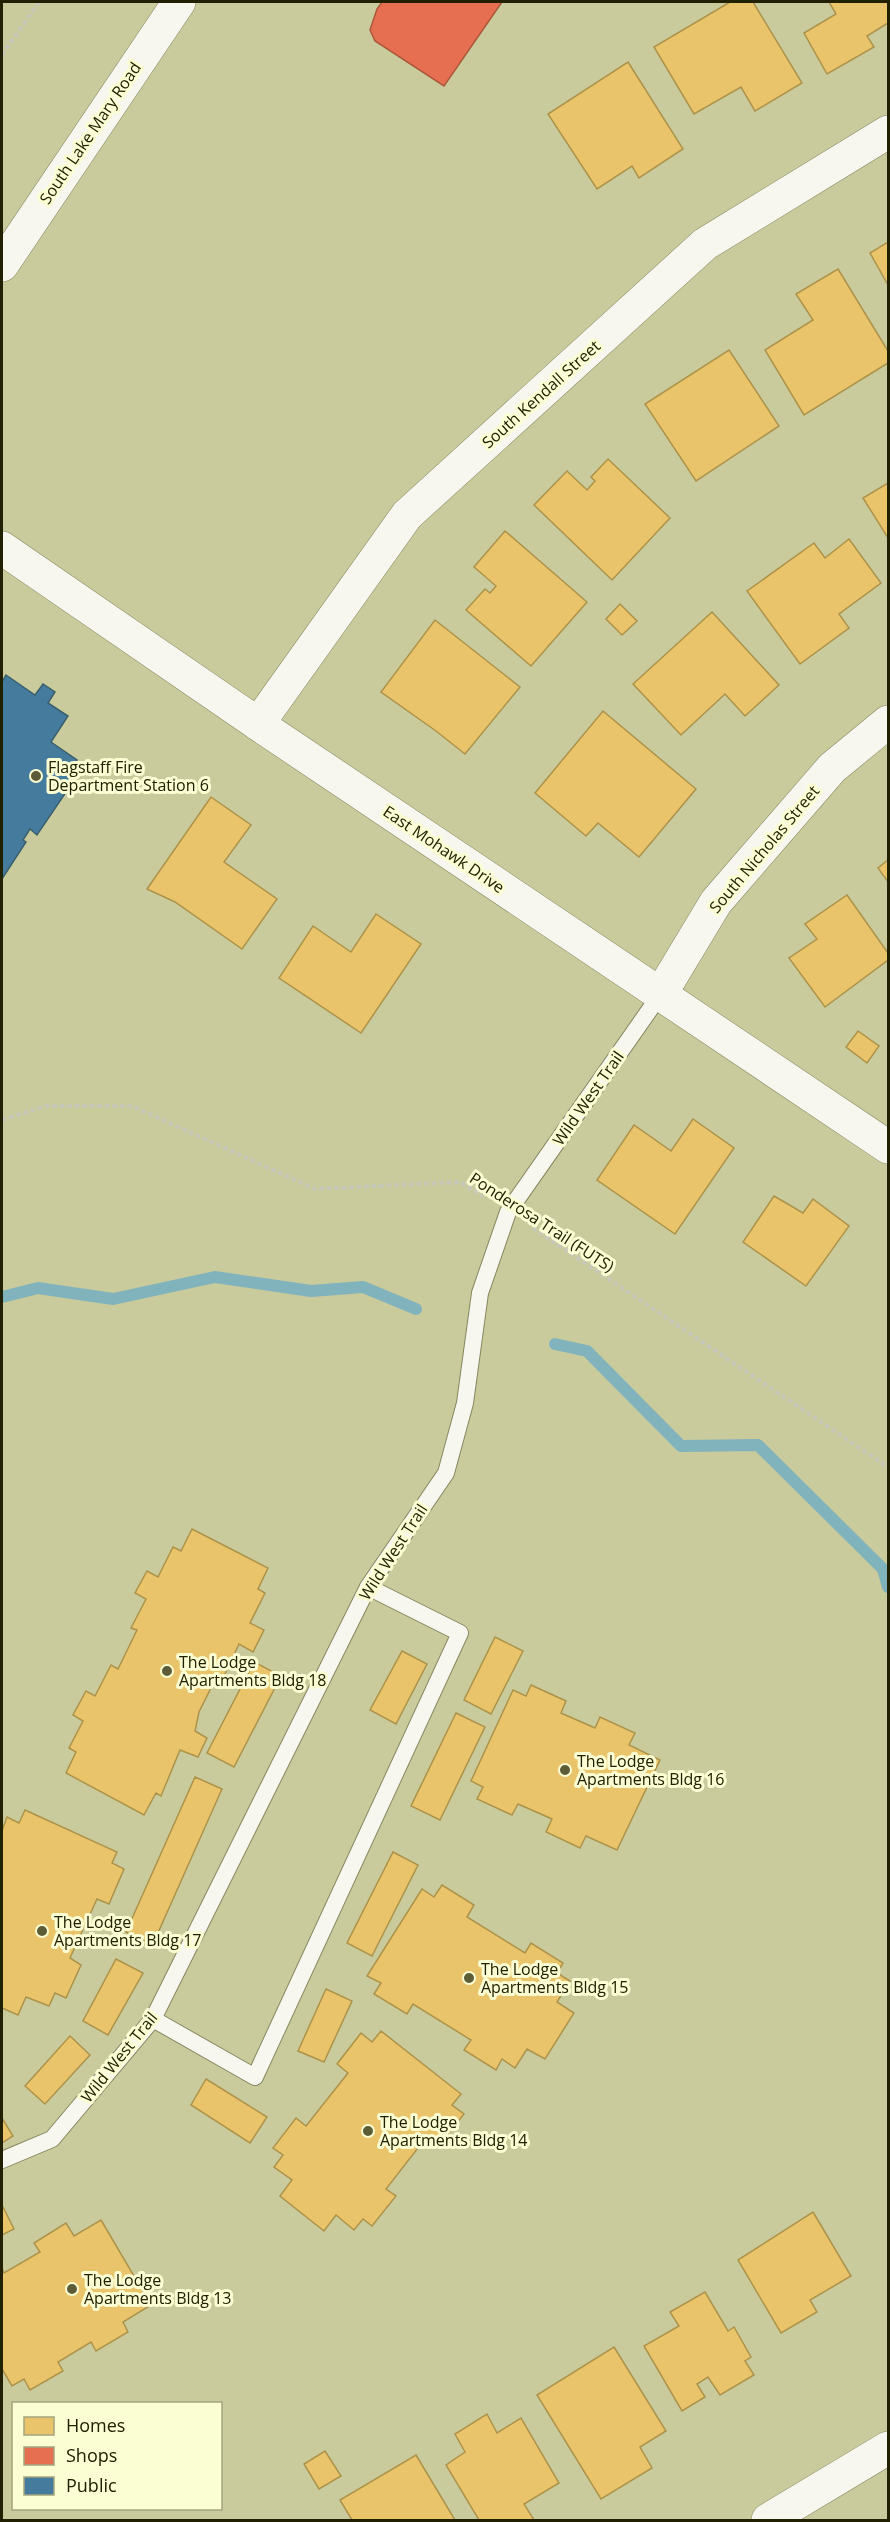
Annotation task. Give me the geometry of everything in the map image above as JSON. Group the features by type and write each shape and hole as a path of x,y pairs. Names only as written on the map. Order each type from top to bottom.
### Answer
{"street":[{"name":"South Lake Mary Road","path":"2,265 179,2"},
{"name":"South Kendall Street","path":"258,724 407,515 705,244 888,132"},
{"name":"East Mohawk Drive","path":"2,548 258,724 888,1147"},
{"name":"South Nicholas Street","path":"660,995 716,902 832,768 888,722"},
{"path":"768,2520 888,2448"}],"lane":[{"name":"Wild West Trail","path":"2,2160 52,2139 153,2019 368,1587 446,1473 465,1402 480,1293 508,1212 660,995"},
{"path":"153,2019 255,2077 460,1633 368,1587"}],"path":[{"path":"2,55 39,2"},
{"name":"Ponderosa Trail (FUTS)","path":"2,1120 46,1106 132,1106 315,1189 460,1182 888,1467"}],"building: Homes":[{"path":"730,2 753,2 802,83 755,111 741,87 694,114 654,47"},
{"path":"829,2 888,2 888,23 867,36 874,47 827,74 804,33 836,14"},
{"path":"628,62 683,149 639,178 632,166 597,189 548,114"},
{"path":"888,242 888,285 870,253"},
{"path":"838,269 888,351 888,363 804,415 765,350 813,320 796,294"},
{"path":"729,350 779,426 696,481 645,404"},
{"path":"608,459 670,518 612,580 534,505 567,471 587,490 595,481 591,477"},
{"path":"888,483 888,538 863,498"},
{"path":"505,531 587,602 531,666 466,610 485,589 490,593 496,586 474,567"},
{"path":"849,539 881,583 839,614 849,628 800,664 747,591 814,543 825,558"},
{"path":"620,604 637,621 622,635 606,619"},
{"path":"712,612 779,685 745,716 725,694 681,735 633,684"},
{"path":"435,620 520,687 465,754 381,692"},
{"path":"603,711 696,789 639,857 598,823 586,836 535,793"},
{"path":"211,797 251,825 224,862 277,899 242,949 175,902 147,889"},
{"path":"888,860 888,882 878,868"},
{"path":"847,895 888,953 888,960 825,1007 789,958 817,939 805,924"},
{"path":"376,914 421,944 361,1033 279,978 313,926 351,952"},
{"path":"858,1031 879,1046 867,1063 846,1047"},
{"path":"693,1119 734,1148 675,1234 597,1180 634,1125 671,1151"},
{"path":"774,1196 803,1213 813,1199 849,1226 806,1286 743,1242"},
{"name":"The Lodge Apartments Bldg 18","path":"192,1529 268,1568 258,1589 265,1593 250,1623 264,1630 253,1652 239,1644 224,1676 218,1674 199,1712 195,1731 207,1738 198,1757 180,1750 161,1796 156,1793 144,1815 66,1773 76,1752 69,1748 83,1721 73,1715 86,1691 95,1696 111,1665 118,1669 137,1630 131,1628 146,1599 135,1593 147,1571 158,1577 173,1547 181,1551"},
{"path":"495,1637 523,1651 491,1714 464,1700"},
{"path":"402,1651 427,1664 396,1724 370,1710"},
{"path":"254,1662 281,1676 234,1767 207,1753"},
{"name":"The Lodge Apartments Bldg 16","path":"531,1685 566,1701 561,1713 595,1728 600,1717 635,1733 629,1745 660,1760 617,1850 586,1836 580,1848 546,1832 552,1819 518,1804 512,1815 477,1799 483,1787 471,1781 513,1690 526,1696"},
{"path":"456,1713 485,1727 440,1820 411,1806"},
{"path":"195,1777 222,1789 153,1944 126,1932"},
{"name":"The Lodge Apartments Bldg 17","path":"25,1810 117,1852 112,1863 124,1869 109,1904 97,1899 70,1958 81,1965 66,1998 55,1993 49,2006 26,1997 18,2015 2,2008 2,1831 7,1817 19,1823"},
{"path":"393,1852 418,1865 372,1956 347,1943"},
{"name":"The Lodge Apartments Bldg 15","path":"442,1885 474,1905 467,1917 525,1953 531,1943 563,1963 557,1973 570,1981 557,2002 574,2013 545,2059 527,2049 515,2068 502,2059 496,2070 464,2050 471,2040 413,2004 407,2014 374,1994 381,1983 367,1976 422,1889 434,1897"},
{"path":"116,1959 143,1973 108,2035 83,2021"},
{"path":"326,1989 352,2001 324,2062 298,2051"},
{"name":"The Lodge Apartments Bldg 14","path":"381,2031 461,2094 452,2105 464,2114 440,2144 428,2135 386,2189 396,2196 372,2226 363,2219 354,2230 336,2215 324,2231 280,2196 292,2180 274,2167 283,2155 273,2148 296,2118 306,2126 348,2073 337,2064 361,2033 372,2042"},
{"path":"70,2036 90,2055 45,2104 25,2086"},
{"path":"206,2079 267,2117 250,2143 191,2105"},
{"path":"2,2118 13,2136 2,2143"},
{"path":"2,2205 14,2229 2,2235"},
{"path":"813,2212 851,2276 810,2300 817,2312 781,2333 738,2260"},
{"name":"The Lodge Apartments Bldg 13","path":"101,2220 151,2305 123,2322 128,2332 96,2351 91,2342 58,2362 63,2371 30,2390 24,2379 12,2386 2,2369 2,2268 4,2273 40,2252 34,2243 66,2223 74,2236"},
{"path":"705,2292 728,2331 734,2327 751,2357 745,2361 754,2375 720,2395 708,2377 697,2384 705,2397 682,2411 644,2346 679,2326 670,2312"},
{"path":"614,2347 666,2431 640,2447 652,2468 601,2499 537,2395"},
{"path":"487,2414 497,2433 521,2418 559,2483 524,2504 534,2520 479,2520 446,2465 465,2452 455,2434"},
{"path":"325,2451 341,2476 319,2489 304,2464"},
{"path":"416,2455 455,2520 352,2520 340,2500"}],"building: Shops":[{"path":"382,2 502,2 444,86 375,41 370,30 377,9"}],"building: Public":[{"name":"Flagstaff Fire Department Station 6","path":"6,675 35,695 43,684 55,692 48,703 68,716 51,742 77,760 68,774 75,779 37,835 30,829 23,840 26,842 2,879 2,682"}],"waterway":[{"path":"2,1297 38,1288 113,1299 215,1277 311,1291 363,1287 416,1309"},
{"path":"555,1344 587,1351 681,1446 758,1445 883,1569 888,1587"}],"place":[{"name":"Flagstaff Fire Department Station 6","path":"36,776"},
{"name":"The Lodge Apartments Bldg 18","path":"167,1671"},
{"name":"The Lodge Apartments Bldg 16","path":"565,1770"},
{"name":"The Lodge Apartments Bldg 17","path":"42,1931"},
{"name":"The Lodge Apartments Bldg 15","path":"469,1978"},
{"name":"The Lodge Apartments Bldg 14","path":"368,2131"},
{"name":"The Lodge Apartments Bldg 13","path":"72,2289"}]}
